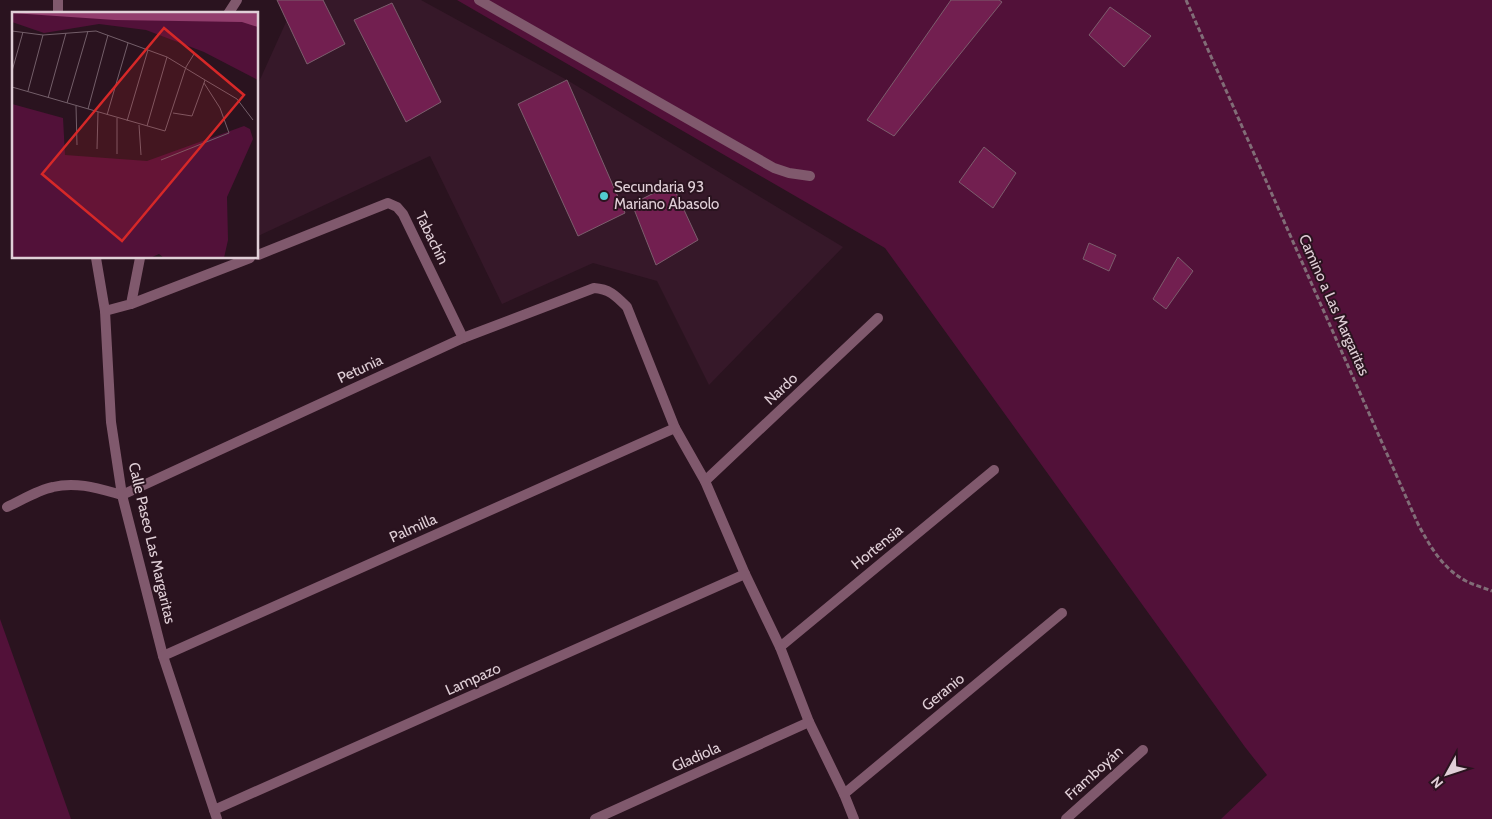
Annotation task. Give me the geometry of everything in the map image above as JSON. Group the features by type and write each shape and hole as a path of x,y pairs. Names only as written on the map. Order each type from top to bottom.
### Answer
{"street":[{"path":"229,12 237,0"},
{"path":"479,0 774,168 782,172 810,176"},
{"name":"Tabachín","path":"259,254 388,203 397,207 403,214 463,338"},
{"name":"Calle Paseo Las Margaritas","path":"96,259 105,311 111,422 122,495 163,656 215,815"},
{"path":"131,304 140,259"},
{"path":"105,311 131,304 247,259"},
{"name":"Petunia","path":"122,495 463,338 594,288 604,289 615,294 626,307 676,428"},
{"name":"Nardo","path":"705,481 878,318"},
{"path":"676,428 705,481 745,574 780,647 809,722 854,819"},
{"name":"Palmilla","path":"163,656 676,428"},
{"name":"Hortensia","path":"780,647 994,470"},
{"path":"7,506 53,487 67,485 81,485 122,495"},
{"name":"Lampazo","path":"215,815 745,574"},
{"name":"Geranio","path":"844,794 1062,613"},
{"name":"Gladiola","path":"595,819 809,722"},
{"name":"Framboyán","path":"1066,819 1143,750"}],"path":[{"name":"Camino a Las Margaritas","path":"1186,0 1422,532 1444,565 1466,581 1492,592"}],"shaded area":[{"name":"Secundaria 93 Mariano Abasolo","path":"296,0 421,0 567,80 843,247 709,385 657,281 593,263 502,304 430,156 259,236 259,82"},
{"path":"457,0 1492,0 1492,819 1221,819 1267,775 885,248"},
{"path":"0,619 71,819 0,819"}],"building":[{"path":"277,0 323,0 345,44 307,64"},
{"path":"951,0 999,0 1002,2 894,136 867,120"},
{"path":"392,3 441,102 406,122 354,20"},
{"path":"1110,7 1151,36 1124,67 1089,35"},
{"path":"567,80 625,213 578,236 518,104"},
{"path":"984,147 1016,173 993,208 959,182"},
{"path":"672,184 698,240 656,265 632,204"},
{"path":"1089,243 1116,255 1109,271 1083,259"},
{"path":"1178,257 1193,271 1166,309 1153,299"}],"place":[{"name":"Secundaria 93 Mariano Abasolo","path":"604,196"}]}
